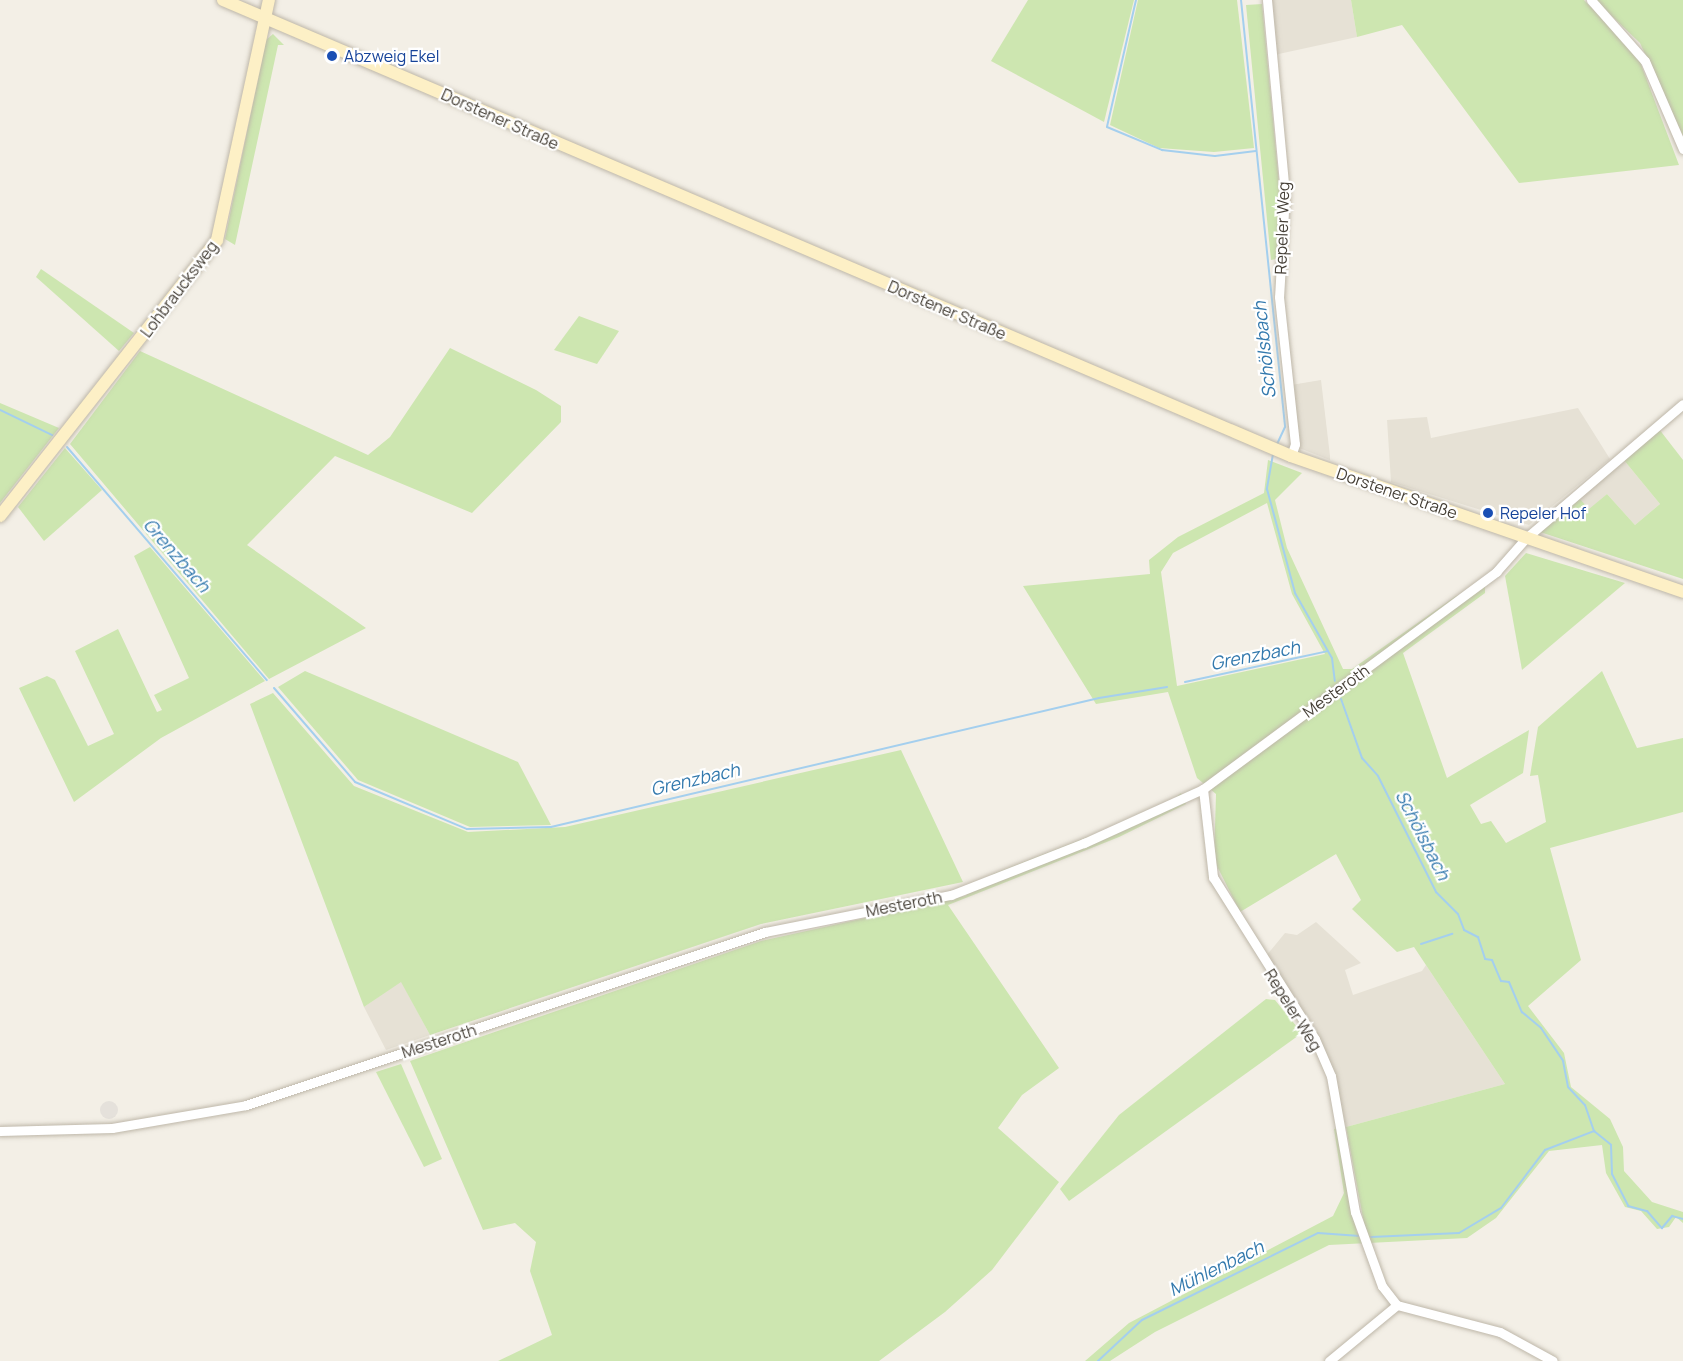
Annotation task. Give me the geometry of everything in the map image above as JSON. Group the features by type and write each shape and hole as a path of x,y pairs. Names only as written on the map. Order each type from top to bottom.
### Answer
{"main road":[{"name":"Dorstener Straße","path":"223,0 1280,451 1683,592"},
{"name":"Lohbraucksweg","path":"0,516 217,240 269,0"}],"street":[{"name":"Repeler Weg","path":"1267,0 1285,194 1280,297 1295,444 1280,451"},
{"path":"1591,0 1645,61 1683,149"},
{"name":"Mesteroth","path":"0,1131 123,1127 246,1105 765,932 951,895 1203,789 1496,572 1526,538 1683,404"},
{"name":"Repeler Weg","path":"1203,789 1213,877 1315,1039 1331,1076 1355,1212 1382,1286 1397,1305"},
{"path":"1329,1361 1397,1305 1500,1332 1553,1361"}],"shaded area":[{"path":"1268,0 1351,0 1357,37 1274,55"},
{"path":"1321,380 1330,460 1299,448 1291,385"},
{"path":"1578,408 1610,459 1529,525 1391,482 1387,420 1427,417 1431,438"},
{"path":"1623,459 1660,504 1635,525 1607,494 1589,510 1579,498"},
{"path":"1316,922 1361,963 1345,970 1353,995 1422,971 1426,965 1505,1084 1346,1127 1334,1074 1266,956 1285,933 1297,935"},
{"path":"401,981 430,1035 386,1050 364,1007"},
{"path":"105,1101 113,1101 118,1106 116,1117 105,1119 100,1114 100,1106"}],"green space":[{"path":"1028,0 1134,0 1104,122 991,61"},
{"path":"1138,0 1237,0 1254,148 1214,152 1159,148 1110,125"},
{"path":"1351,0 1584,0 1637,54 1679,165 1519,183 1402,25 1357,37"},
{"path":"1595,0 1683,0 1683,136 1640,43"},
{"path":"1262,4 1280,194 1276,259 1271,260 1246,5"},
{"path":"273,34 284,45 278,45 235,245 225,239 266,40"},
{"path":"41,269 134,333 119,351 36,277"},
{"path":"579,316 619,331 597,364 554,350"},
{"path":"450,348 536,390 561,406 561,422 472,513 335,456 247,545 366,628 269,679 70,444 140,351 368,455 390,437"},
{"path":"0,403 59,428 0,503"},
{"path":"1659,429 1683,460 1683,579 1540,532 1579,498 1589,509 1607,494 1635,525 1660,504 1623,459"},
{"path":"65,448 102,490 44,541 18,507"},
{"path":"1268,460 1302,473 1275,500 1287,548 1343,669 1352,669 1456,596 1485,586 1485,593 1403,653 1447,778 1529,730 1523,773 1470,805 1481,824 1491,821 1506,843 1546,822 1538,775 1530,776 1538,727 1602,671 1637,748 1683,738 1683,812 1550,848 1581,960 1528,1006 1564,1053 1571,1087 1610,1119 1623,1147 1624,1171 1652,1202 1683,1212 1683,1223 1676,1217 1669,1227 1657,1229 1641,1211 1625,1207 1606,1173 1602,1145 1549,1151 1496,1218 1467,1238 1329,1245 1155,1332 1110,1361 1085,1361 1129,1323 1333,1216 1344,1193 1334,1129 1339,1128 1357,1233 1366,1234 1346,1127 1505,1084 1414,947 1397,952 1352,909 1361,900 1336,854 1240,912 1214,860 1216,794 1197,778 1168,692 1096,704 1023,586 1150,574 1149,560 1178,537 1264,493","holes":["1267,503 1292,594 1325,654 1177,686 1161,572 1173,553"]},
{"path":"150,547 265,681 161,738 74,802 19,688 47,676 55,680 88,746 114,734 75,651 118,629 157,712 162,710 154,695 189,678 134,556"},
{"path":"1526,553 1625,583 1522,670 1505,576"},
{"path":"305,671 518,762 551,825 470,827 358,780 278,687"},
{"path":"273,693 354,786 468,832 565,827 901,750 963,882 761,924 430,1035 401,982 364,1007 250,704"},
{"path":"1181,793 1186,804 1119,837 948,905 1059,1068 1022,1095 998,1128 1059,1182 992,1270 945,1312 879,1361 498,1361 552,1335 530,1271 536,1242 515,1223 483,1230 410,1061 761,941 965,896 993,874 1164,807"},
{"path":"1266,999 1275,1000 1302,1033 1069,1201 1060,1189 1119,1115"},
{"path":"401,1064 442,1159 424,1167 376,1072"}],"waterway":[{"path":"1136,0 1107,127 1162,150 1215,156 1256,151"},
{"name":"Schölsbach","path":"1241,0 1285,427 1276,446"},
{"name":"Grenzbach","path":"0,410 52,435"},
{"name":"Grenzbach","path":"67,447 267,680"},
{"name":"Schölsbach","path":"1273,454 1267,489 1295,593 1332,658 1335,681"},
{"name":"Grenzbach","path":"1185,682 1328,651"},
{"name":"Grenzbach","path":"274,688 355,782 467,829 551,827 1099,698 1167,687"},
{"name":"Schölsbach","path":"1341,699 1362,758 1378,776 1436,892 1458,914 1464,930 1478,937 1485,959 1492,960 1501,981 1509,982 1522,1012 1541,1028 1563,1061 1568,1087 1585,1105 1594,1131 1611,1145 1612,1174 1628,1206 1647,1211 1662,1228 1672,1216 1683,1219"},
{"path":"1421,944 1452,934"},
{"name":"Mühlenbach","path":"1371,1237 1459,1233 1501,1208 1545,1150 1594,1131"},
{"name":"Mühlenbach","path":"1098,1361 1142,1320 1318,1233 1360,1236"}],"place":[{"name":"Abzweig Ekel","path":"332,56"},
{"name":"Repeler Hof","path":"1488,513"}]}
